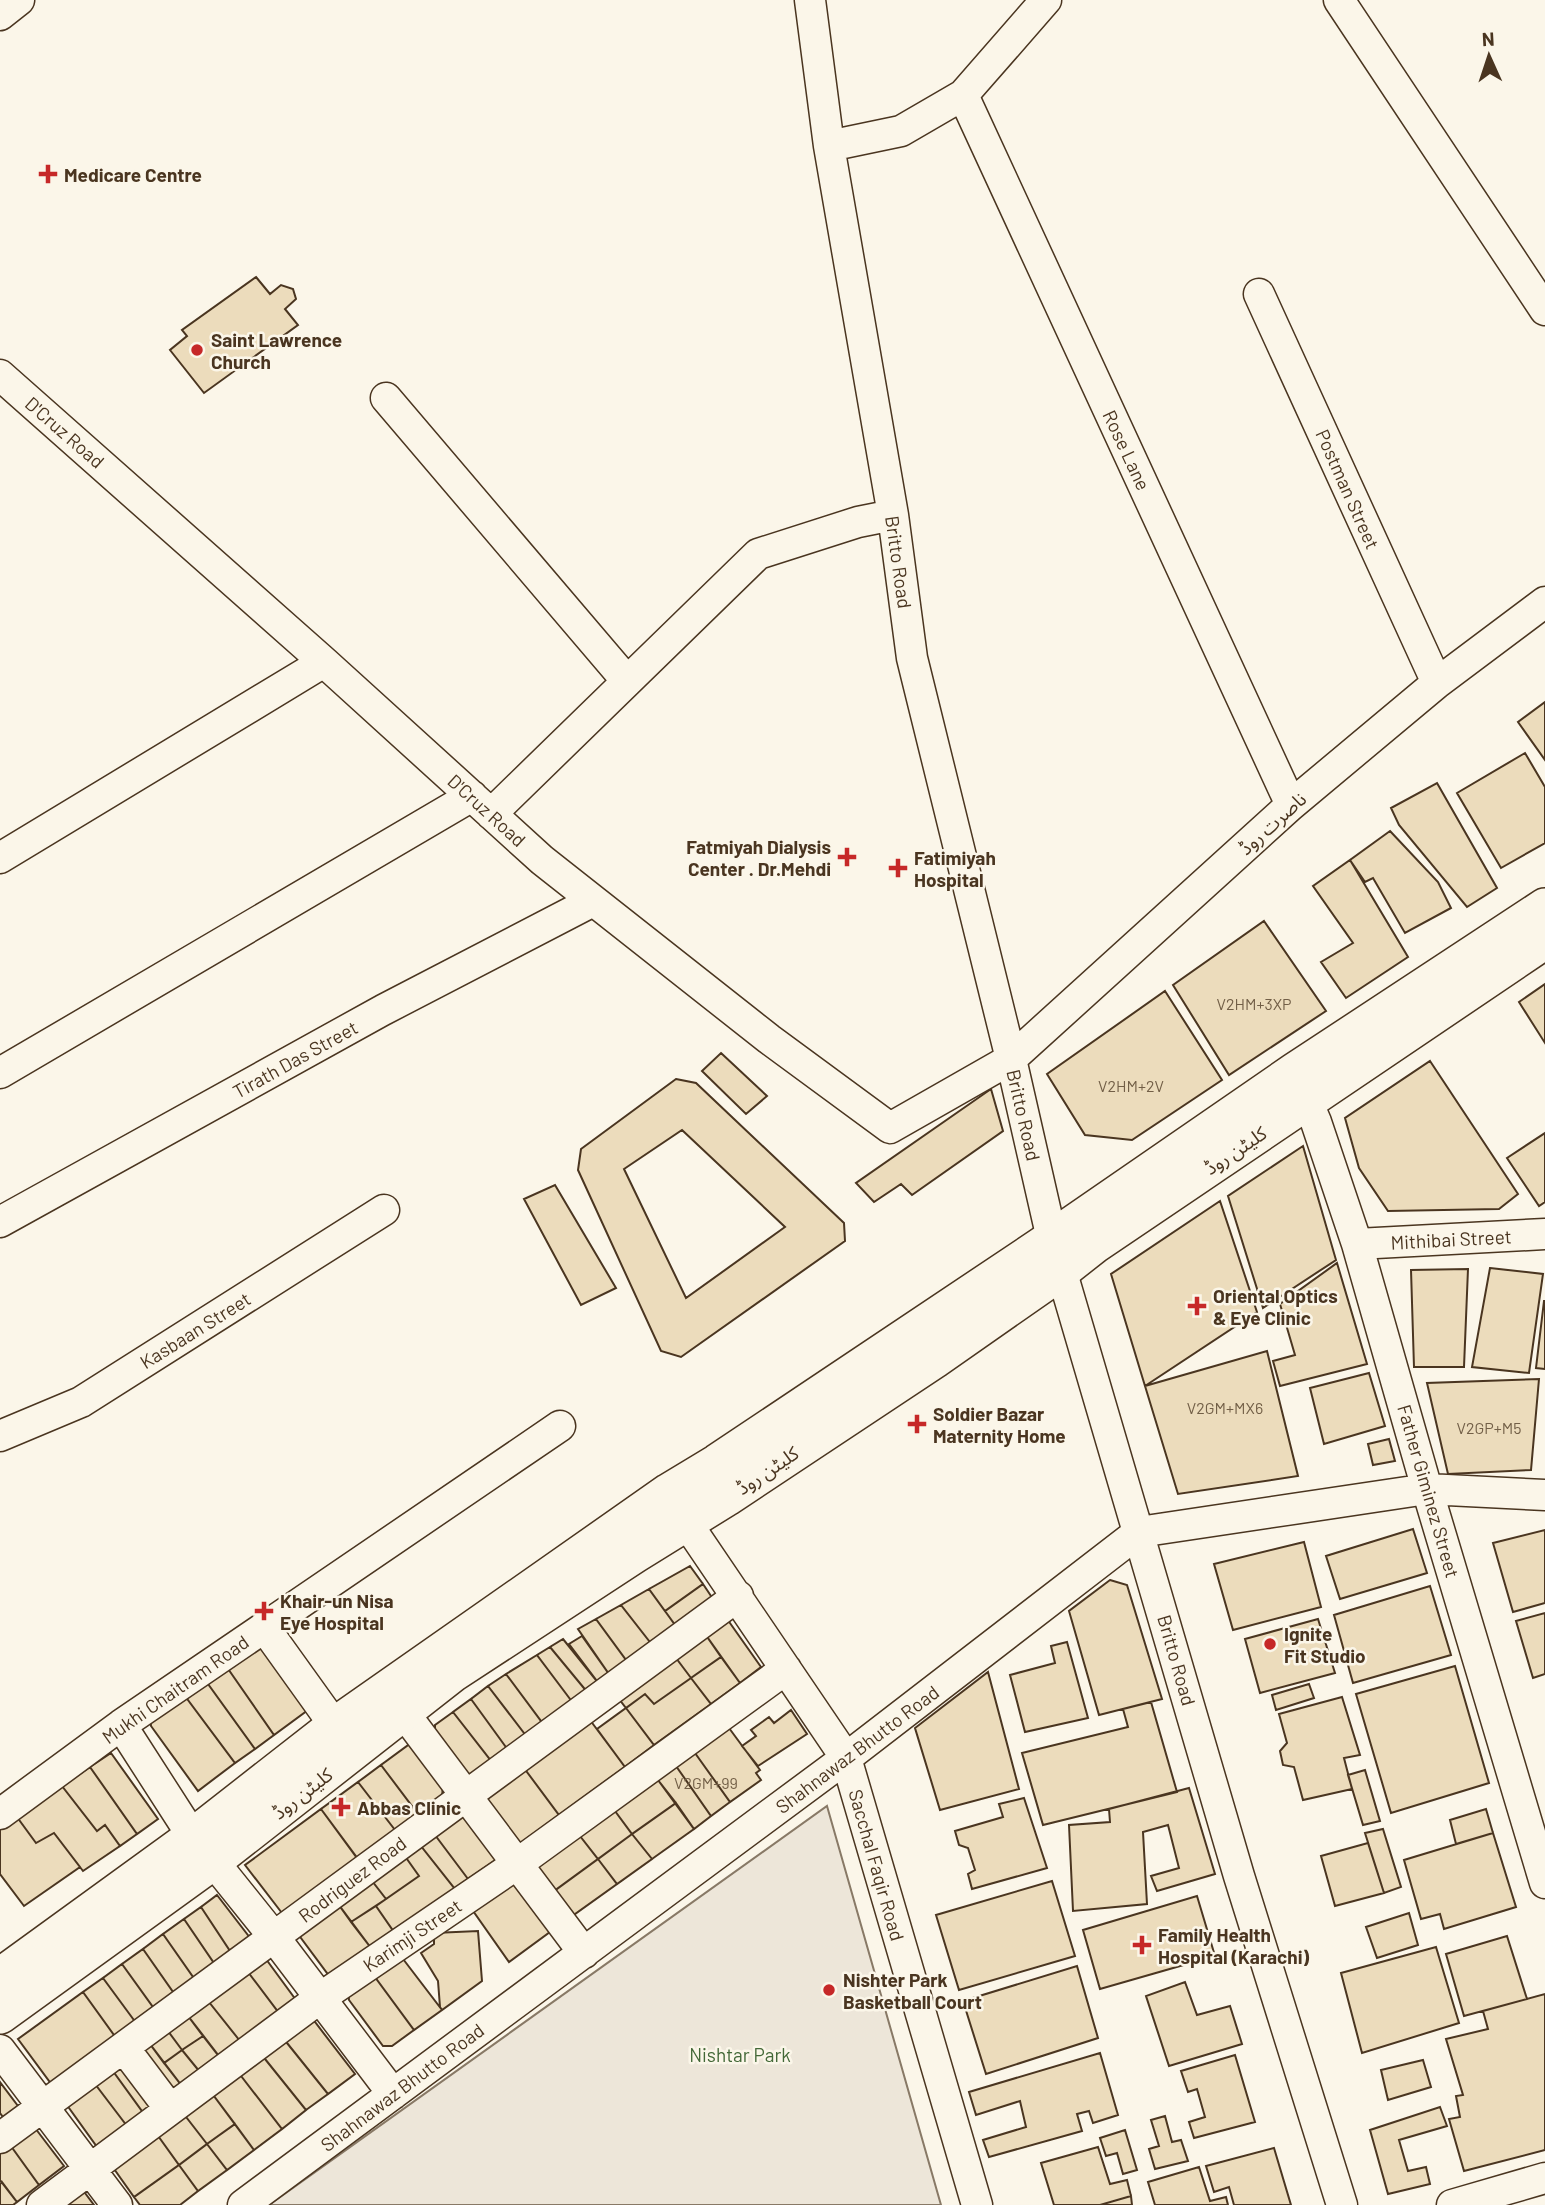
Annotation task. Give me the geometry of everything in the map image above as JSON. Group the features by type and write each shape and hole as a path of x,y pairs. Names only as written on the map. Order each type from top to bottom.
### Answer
{"main road":[{"name":"کلیٹن روڈ","path":"0,1977 203,1849 404,1713 453,1673 935,1359 1056,1255 1294,1072 1545,907"},
{"name":"کلیٹن روڈ","path":"0,2015 203,1849 335,1726 669,1492 1056,1255 1094,1245 1545,940"}],"street":[{"path":"0,15 19,0"},
{"name":"Britto Road","path":"810,0 828,146 893,515 912,658 1011,1059 1056,1255 1240,1876 1342,2205"},
{"path":"828,146 901,131 963,95 1046,0"},
{"path":"1339,0 1545,310"},
{"name":"Rose Lane","path":"963,95 1291,805"},
{"name":"Postman Street","path":"1259,294 1437,683"},
{"name":"D'Cruz Road","path":"0,377 48,415 542,860 769,1039 891,1128 1011,1059"},
{"path":"386,398 627,681"},
{"path":"0,1073 481,805 627,681 758,554 858,522 893,515"},
{"name":"ناصرت روڈ","path":"1011,1059 1291,805 1437,683 1545,602"},
{"path":"0,858 324,662"},
{"name":"Tirath Das Street","path":"0,1222 383,1010 593,901"},
{"name":"Father Giminez Street","path":"1307,1101 1357,1244 1545,1883"},
{"name":"Kasbaan Street","path":"0,1436 82,1402 384,1210"},
{"name":"Mithibai Street","path":"1357,1244 1545,1234"},
{"name":"Mukhi Chaitram Road","path":"0,1814 121,1725 561,1426"},
{"name":"Shahnawaz Bhutto Road","path":"243,2205 846,1758 1139,1532 1427,1489 1545,1495"},
{"name":"Sacchal Faqir Road","path":"686,1522 846,1758 977,2205"},
{"name":"Rodriguez Road","path":"0,2138 738,1596"},
{"path":"264,1627 335,1726"},
{"name":"Karimji Street","path":"41,2205 320,1998 517,1864 786,1669"},
{"path":"404,1713 584,1953"},
{"path":"121,1725 203,1849 274,1937 393,2094"},
{"path":"124,2048 170,2109"},
{"path":"0,2050 117,2205"},
{"path":"1452,2205 1545,2178"}],"green space":[{"name":"Nishtar Park","path":"827,1806 941,2205 269,2205"}],"building":[{"path":"256,277 270,294 281,285 293,289 296,299 285,309 298,325 204,393 170,350 187,336 182,330"},
{"path":"1545,702 1545,760 1518,722"},
{"path":"1525,753 1545,787 1545,843 1501,868 1457,793"},
{"path":"1437,783 1497,888 1467,907 1399,825 1391,808"},
{"path":"1390,831 1438,882 1451,908 1405,933 1373,878 1365,882 1350,860"},
{"path":"1350,860 1408,957 1346,998 1321,962 1353,943 1313,886"},
{"path":"1264,921 1326,1011 1229,1075 1173,985"},
{"path":"1545,984 1545,1043 1519,1002"},
{"path":"1165,991 1222,1080 1132,1140 1085,1135 1047,1074"},
{"path":"721,1053 767,1096 746,1114 702,1071"},
{"path":"1430,1061 1518,1194 1499,1209 1388,1211 1359,1168 1345,1118"},
{"path":"676,1079 696,1083 844,1223 845,1241 681,1357 661,1351 578,1170 581,1149","holes":["682,1130 785,1227 686,1298 624,1169"]},
{"path":"991,1089 1003,1131 912,1195 901,1184 874,1202 856,1183"},
{"path":"1545,1133 1545,1202 1539,1206 1507,1158"},
{"path":"1303,1146 1336,1260 1263,1308 1228,1196"},
{"path":"555,1185 616,1288 581,1305 524,1199"},
{"path":"1220,1201 1257,1312 1145,1386 1111,1274"},
{"path":"1337,1263 1367,1364 1280,1386 1273,1361 1295,1355 1280,1304"},
{"path":"1490,1268 1543,1274 1529,1373 1472,1367"},
{"path":"1468,1269 1464,1367 1414,1367 1411,1270"},
{"path":"1545,1301 1545,1369 1536,1368"},
{"path":"1267,1351 1298,1476 1178,1494 1145,1386"},
{"path":"1369,1373 1385,1426 1324,1444 1310,1388"},
{"path":"1539,1379 1531,1470 1448,1474 1427,1383"},
{"path":"1389,1439 1395,1461 1373,1465 1368,1444"},
{"path":"1413,1529 1427,1573 1340,1599 1326,1556"},
{"path":"1545,1530 1545,1603 1513,1612 1493,1543"},
{"path":"1304,1542 1321,1607 1233,1630 1214,1564"},
{"path":"690,1566 703,1584 665,1611 649,1589"},
{"path":"1110,1580 1127,1585 1162,1699 1099,1715 1069,1611"},
{"path":"703,1584 715,1602 678,1629 665,1611"},
{"path":"1430,1586 1451,1655 1353,1683 1334,1615"},
{"path":"649,1589 678,1629 653,1646 621,1605"},
{"path":"621,1605 653,1646 629,1664 596,1619"},
{"path":"1545,1613 1545,1674 1533,1678 1516,1621"},
{"path":"725,1616 761,1667 740,1683 703,1631"},
{"path":"596,1619 629,1664 611,1677 578,1629"},
{"path":"1318,1619 1335,1673 1260,1693 1245,1639"},
{"path":"703,1631 721,1657 691,1678 673,1654"},
{"path":"582,1636 611,1677 600,1685 569,1644"},
{"path":"563,1639 600,1685 588,1693 550,1647"},
{"path":"1067,1642 1088,1718 1025,1732 1010,1675 1055,1663 1051,1646"},
{"path":"261,1645 308,1710 274,1735 224,1663"},
{"path":"550,1647 588,1693 573,1703 537,1655"},
{"path":"673,1654 691,1678 654,1704 645,1694 626,1708 616,1695"},
{"path":"537,1655 573,1703 544,1725 506,1674"},
{"path":"721,1657 740,1683 711,1704 691,1678"},
{"path":"224,1663 274,1735 255,1749 203,1677"},
{"path":"1455,1666 1489,1783 1391,1813 1356,1694"},
{"path":"988,1672 1019,1789 940,1810 915,1728"},
{"path":"506,1674 544,1725 527,1737 488,1686"},
{"path":"203,1677 255,1749 235,1763 182,1692"},
{"path":"691,1678 711,1704 654,1745 626,1708 645,1694 654,1704"},
{"path":"1309,1684 1314,1698 1276,1710 1272,1695"},
{"path":"488,1686 527,1737 508,1750 471,1699"},
{"path":"182,1692 235,1763 198,1791 151,1726 150,1714"},
{"path":"1342,1697 1360,1755 1344,1758 1352,1789 1303,1800 1294,1767 1283,1765 1280,1751 1287,1743 1279,1714"},
{"path":"471,1699 508,1750 492,1762 453,1712"},
{"path":"1151,1702 1177,1792 1043,1825 1022,1753 1128,1727 1123,1709"},
{"path":"626,1708 654,1745 625,1767 597,1729"},
{"path":"791,1710 807,1734 758,1766 742,1746 756,1736 751,1730 769,1717 774,1723"},
{"path":"453,1712 492,1762 466,1781 435,1739 435,1725"},
{"path":"587,1716 625,1767 559,1815 521,1764"},
{"path":"729,1728 760,1770 756,1773 761,1780 730,1802 695,1753"},
{"path":"411,1743 443,1785 442,1797 418,1814 381,1765"},
{"path":"111,1753 158,1819 137,1834 90,1767"},
{"path":"695,1753 730,1802 711,1816 676,1766"},
{"path":"521,1764 559,1815 515,1847 477,1796"},
{"path":"381,1765 418,1814 395,1830 358,1782"},
{"path":"676,1766 711,1816 694,1829 658,1780"},
{"path":"90,1767 137,1834 120,1846 105,1825 97,1831 62,1786"},
{"path":"1365,1770 1380,1821 1363,1825 1348,1775"},
{"path":"658,1780 676,1803 632,1834 615,1811"},
{"path":"358,1782 395,1830 357,1858 321,1809"},
{"path":"62,1786 97,1831 105,1825 120,1846 83,1871 54,1833 36,1843 17,1817"},
{"path":"1189,1788 1215,1874 1157,1891 1151,1876 1179,1868 1168,1825 1143,1832 1147,1904 1073,1911 1069,1825 1110,1822 1109,1809"},
{"path":"1024,1798 1047,1868 972,1889 968,1874 975,1870 968,1848 959,1845 955,1831 1003,1817 999,1804"},
{"path":"676,1803 694,1829 652,1859 632,1834"},
{"path":"464,1807 500,1857 468,1879 432,1831"},
{"path":"321,1809 361,1863 285,1917 245,1865"},
{"path":"1486,1809 1493,1833 1456,1844 1450,1820"},
{"path":"615,1811 632,1834 598,1859 580,1836"},
{"path":"17,1817 36,1843 54,1833 80,1867 24,1906 0,1874 0,1829"},
{"path":"1383,1829 1401,1887 1384,1893 1365,1833"},
{"path":"432,1831 468,1879 455,1889 417,1841"},
{"path":"1493,1833 1516,1907 1444,1929 1440,1914 1421,1919 1404,1860"},
{"path":"632,1834 652,1859 617,1884 598,1859"},
{"path":"580,1836 598,1859 550,1894 533,1871"},
{"path":"417,1841 455,1889 394,1932 376,1906 419,1876 402,1852"},
{"path":"1368,1843 1384,1893 1335,1906 1321,1856"},
{"path":"402,1852 419,1876 386,1899 369,1877"},
{"path":"598,1859 617,1884 568,1919 550,1894"},
{"path":"369,1877 386,1899 351,1922 336,1901"},
{"path":"516,1877 554,1929 509,1962 471,1908"},
{"path":"1052,1881 1075,1956 959,1990 936,1915"},
{"path":"217,1895 254,1943 234,1957 201,1907"},
{"path":"1197,1896 1215,1956 1100,1989 1083,1930"},
{"path":"336,1901 371,1948 330,1977 295,1930"},
{"path":"376,1906 394,1932 371,1948 351,1922"},
{"path":"201,1907 234,1957 218,1969 184,1919"},
{"path":"1409,1913 1418,1945 1377,1958 1366,1927"},
{"path":"184,1919 218,1969 198,1984 163,1934"},
{"path":"478,1931 482,1981 442,2010 438,1981 421,1953 434,1944 434,1933"},
{"path":"163,1934 198,1984 178,1999 143,1949"},
{"path":"1507,1936 1527,1999 1464,2016 1446,1954"},
{"path":"1436,1947 1459,2023 1362,2053 1341,1973"},
{"path":"143,1949 178,1999 158,2014 122,1964"},
{"path":"263,1955 296,2000 279,2013 245,1968"},
{"path":"400,1955 442,2010 414,2030 372,1973"},
{"path":"122,1964 158,2014 139,2027 103,1978"},
{"path":"1077,1966 1098,2038 986,2074 963,2001"},
{"path":"245,1968 279,2013 240,2041 205,1997"},
{"path":"372,1973 414,2030 392,2046 383,2046 349,2000 348,1989"},
{"path":"103,1978 139,2027 119,2042 83,1992"},
{"path":"1185,1982 1197,2015 1230,2006 1242,2044 1169,2066 1146,1996"},
{"path":"83,1992 119,2042 55,2089 18,2039"},
{"path":"1545,1994 1545,2150 1464,2171 1449,2119 1460,2117 1456,2096 1463,2095 1446,2039 1488,2029 1483,2011"},
{"path":"205,1997 240,2041 219,2056 185,2012"},
{"path":"185,2012 203,2036 182,2050 165,2027"},
{"path":"306,2020 315,2022 355,2074 328,2094 283,2038"},
{"path":"165,2027 182,2050 164,2063 147,2040"},
{"path":"203,2036 224,2063 204,2077 182,2050"},
{"path":"283,2038 328,2094 306,2110 261,2054"},
{"path":"147,2040 185,2090 170,2101 132,2051"},
{"path":"182,2050 204,2077 185,2090 164,2063"},
{"path":"1100,2053 1118,2115 1093,2123 1089,2111 1077,2114 1082,2131 989,2157 983,2140 1026,2127 1020,2101 976,2115 969,2092"},
{"path":"261,2054 306,2110 282,2129 238,2072"},
{"path":"1235,2055 1255,2122 1194,2138 1189,2122 1205,2117 1197,2089 1188,2092 1181,2071"},
{"path":"126,2056 163,2106 147,2118 110,2067"},
{"path":"1423,2060 1431,2087 1388,2100 1381,2070"},
{"path":"110,2067 147,2118 130,2130 92,2080"},
{"path":"238,2072 282,2129 254,2150 211,2092"},
{"path":"92,2080 130,2130 100,2151 64,2101"},
{"path":"0,2082 21,2110 6,2121 0,2113"},
{"path":"211,2092 235,2124 207,2144 183,2113"},
{"path":"1440,2107 1447,2126 1399,2140 1408,2171 1426,2167 1430,2184 1388,2194 1370,2130"},
{"path":"183,2113 207,2144 179,2165 156,2133"},
{"path":"1165,2116 1172,2142 1181,2140 1188,2161 1155,2169 1149,2149 1159,2146 1151,2120"},
{"path":"32,2124 64,2166 39,2185 8,2142"},
{"path":"235,2124 254,2150 227,2170 207,2144"},
{"path":"1125,2130 1137,2170 1123,2174 1117,2153 1106,2156 1100,2138"},
{"path":"156,2133 179,2165 134,2197 112,2166"},
{"path":"8,2142 39,2185 17,2202 0,2180 0,2148"},
{"path":"207,2144 227,2170 198,2191 179,2165"},
{"path":"1098,2147 1110,2184 1127,2180 1131,2196 1100,2205 1054,2205 1041,2163"},
{"path":"1274,2148 1291,2205 1234,2205 1229,2187 1214,2192 1206,2166"},
{"path":"179,2165 198,2191 180,2205 140,2205 134,2197"},
{"path":"1199,2167 1210,2201 1226,2197 1228,2205 1155,2205 1148,2182"},
{"path":"2,2182 17,2202 13,2205 0,2205"},
{"path":"82,2189 94,2205 64,2205"},
{"path":"1131,2196 1132,2205 1100,2205"}],"place":[{"name":"Medicare Centre","path":"48,174"},
{"name":"Saint Lawrence Church","path":"197,350"},
{"name":"Fatmiyah Dialysis Center . Dr.Mehdi","path":"847,857"},
{"name":"Fatimiyah Hospital","path":"898,868"},
{"name":"Oriental Optics & Eye Clinic","path":"1197,1306"},
{"name":"Soldier Bazar Maternity Home","path":"917,1424"},
{"name":"Khair-un Nisa Eye Hospital","path":"264,1611"},
{"name":"Ignite Fit Studio","path":"1270,1644"},
{"name":"Abbas Clinic","path":"341,1807"},
{"name":"Family Health Hospital (Karachi)","path":"1142,1945"},
{"name":"Nishter Park Basketball Court","path":"829,1990"}]}
